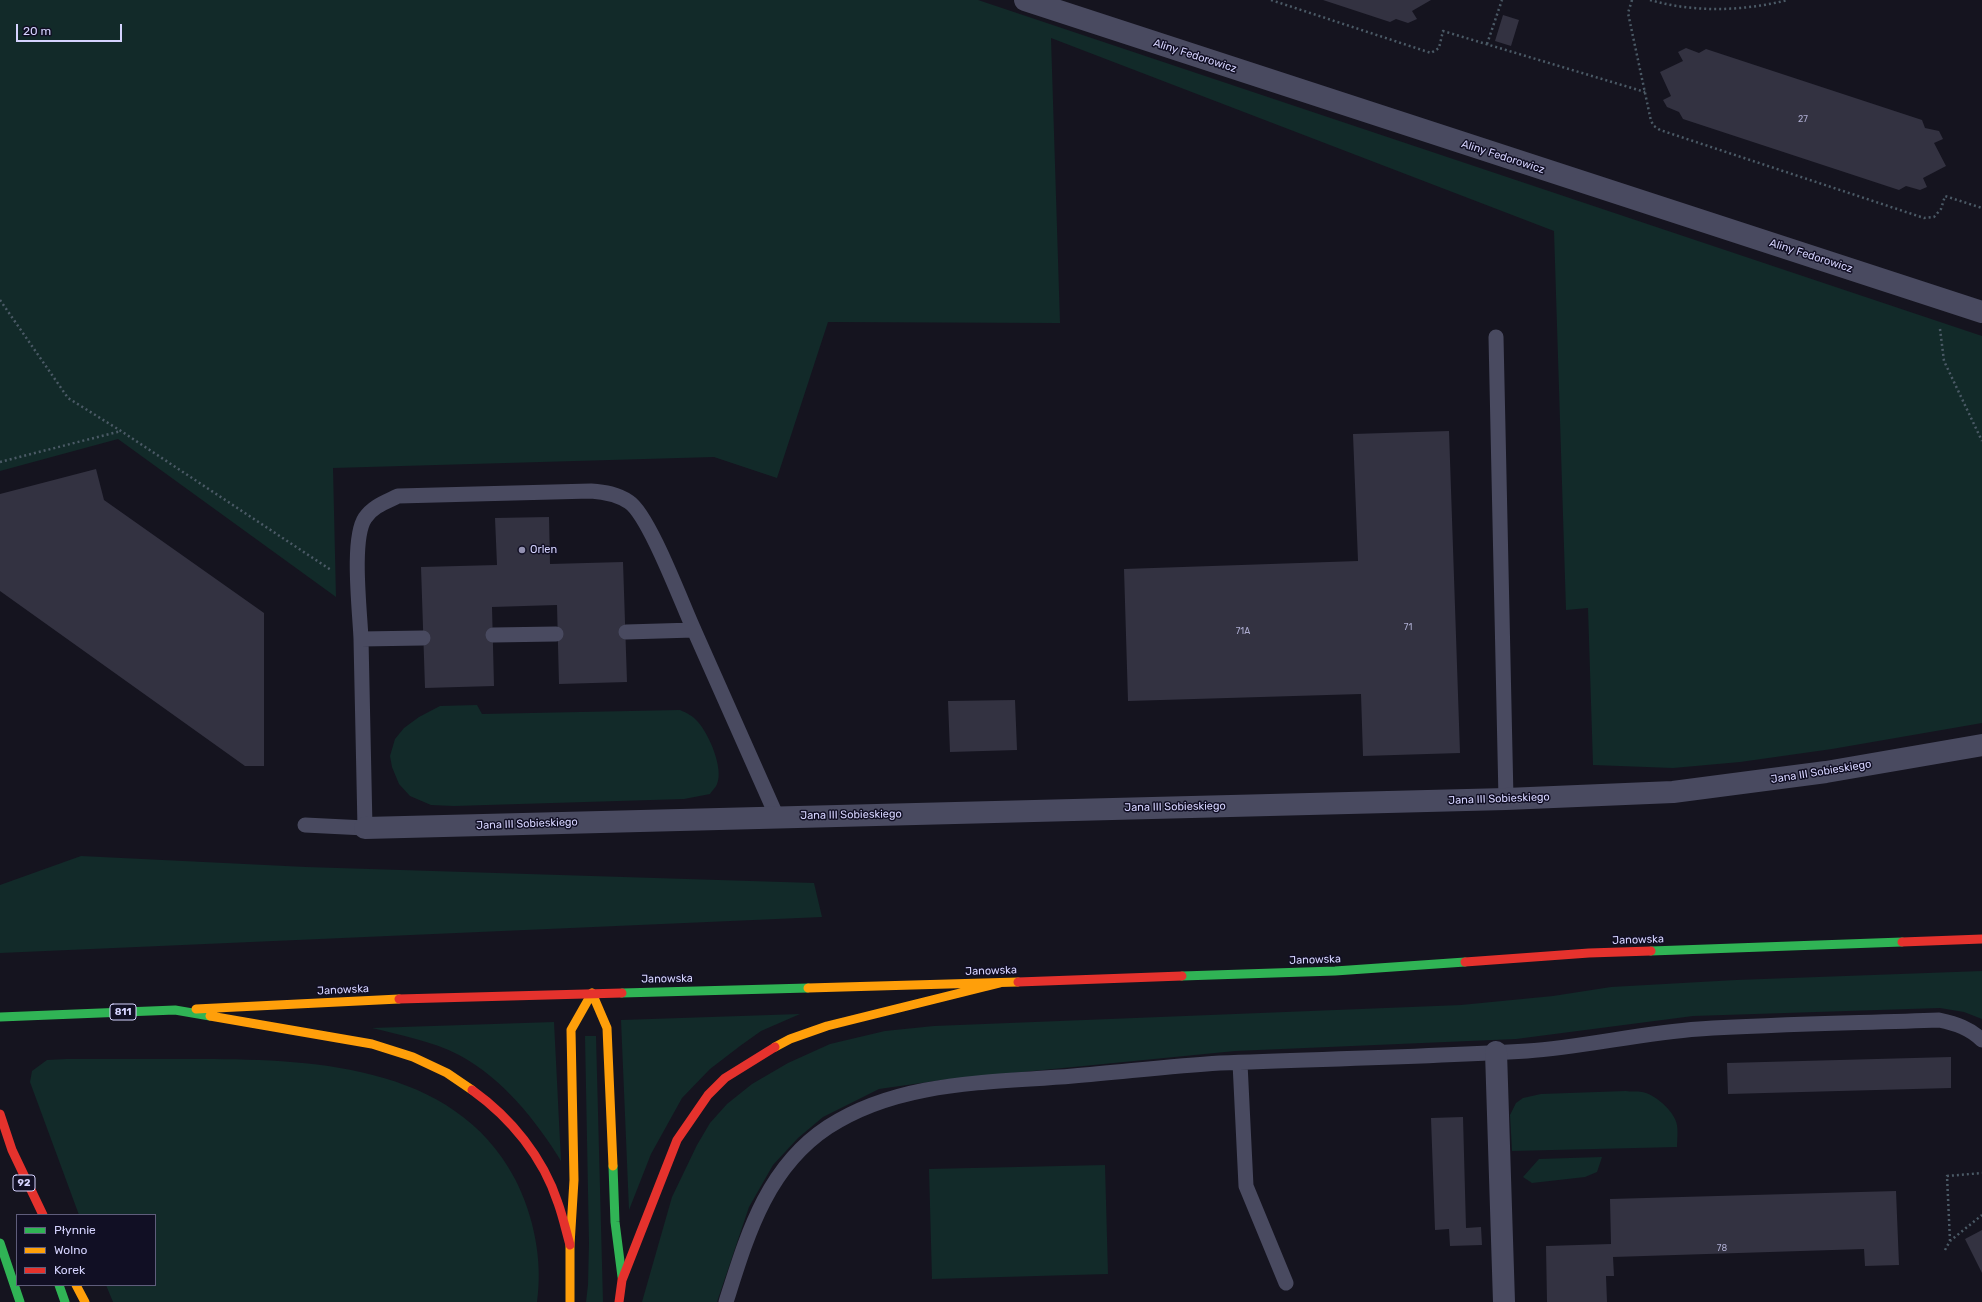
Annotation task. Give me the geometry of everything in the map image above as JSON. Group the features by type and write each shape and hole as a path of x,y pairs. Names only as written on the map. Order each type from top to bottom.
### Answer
{"main road":[{"name":"Janowska","path":"0,1017 415,998 1000,983 1336,971 1589,953 1982,939"},
{"path":"619,1302 622,1280 677,1140 699,1107 725,1078 764,1052 827,1026 1000,983"},
{"path":"592,993 607,1028 615,1222 622,1280"},
{"path":"570,1302 570,1245 574,1180 571,1030 592,993"},
{"path":"175,1010 372,1044 413,1057 447,1073 504,1116 524,1139 542,1168 558,1202 570,1245"},
{"path":"0,1114 12,1150 43,1214"},
{"name":"92","path":"12,1150 35,1214"},
{"path":"0,1243 20,1302"},
{"path":"59,1286 65,1302"},
{"path":"76,1286 84,1302"}],"street":[{"name":"Aliny Fedorowicz","path":"1024,0 1982,312"},
{"name":"Jana III Sobieskiego","path":"365,828 1506,799 1673,792 1826,772 1982,745"},
{"path":"1496,1052 1504,1302"}],"lane":[{"path":"1496,337 1506,799"},
{"path":"305,825 365,828 358,538 365,518 377,505 398,496 591,491 609,492 630,502 647,524 777,817"},
{"path":"626,632 694,630"},
{"path":"493,635 556,634"},
{"path":"361,639 422,638"},
{"path":"726,1302 749,1230 774,1181 791,1158 809,1141 829,1127 866,1107 897,1096 967,1084 1240,1063 1531,1051 1696,1029 1932,1020 1958,1024 1973,1031 1982,1040"},
{"path":"1240,1063 1246,1186 1286,1283"}],"path":[{"path":"1271,0 1431,53 1438,48 1444,31 1645,92"},
{"path":"1487,44 1502,0"},
{"path":"1632,0 1628,13 1651,121 1654,126 1660,130 1924,218 1934,217 1941,209 1945,196 1982,208"},
{"path":"1650,0 1673,7 1722,9 1788,0"},
{"path":"1936,297 1944,361 1982,441"},
{"path":"0,300 68,398 121,431 359,589"},
{"path":"0,462 121,431"},
{"path":"1950,1241 1947,1176 1982,1173"},
{"path":"1945,1250 1950,1241 1982,1215"}],"green space":[{"path":"0,0 978,0 1982,336 1982,723 1832,749 1740,762 1673,768 1593,765 1588,608 1566,610 1554,231 1051,38 1060,323 828,322 777,478 714,457 333,468 336,597 118,439 0,471"},
{"path":"477,705 482,714 680,710 694,718 707,735 717,761 719,778 715,788 710,794 684,799 454,806 431,805 410,796 399,784 392,767 390,756 395,739 404,728 419,717 440,706"},
{"path":"81,856 306,867 814,883 822,917 0,953 0,885"},
{"path":"1982,971 1982,1019 1964,1012 1940,1008 1693,1016 1516,1039 1235,1051 942,1080 879,1089 823,1117 798,1138 773,1165 749,1207 717,1302 642,1302 672,1197 697,1145 710,1123 727,1104 752,1084 788,1063 830,1044 885,1031 934,1026 1461,1005 1553,996 1611,987 1736,980"},
{"path":"800,1014 761,1031 710,1069 682,1098 651,1154 629,1210 621,1020"},
{"path":"554,1022 561,1161 541,1130 517,1101 475,1064 449,1050 438,1046 372,1028"},
{"path":"585,1036 596,1036 603,1302 586,1302 589,1243"},
{"path":"236,1059 282,1061 328,1066 374,1075 416,1090 455,1111 488,1140 515,1179 522,1193 532,1223 538,1255 539,1286 537,1302 113,1302 106,1286 156,1286 156,1214 79,1214 30,1082 32,1071 47,1060"},
{"path":"1626,1091 1647,1093 1661,1102 1669,1110 1677,1125 1677,1147 1512,1151 1510,1115 1516,1103 1523,1098 1541,1094"},
{"path":"1602,1157 1597,1172 1585,1177 1532,1183 1523,1177 1539,1159"},
{"path":"1105,1165 1108,1274 932,1279 929,1169"}],"building":[{"path":"1323,0 1431,0 1412,11 1417,19 1408,23 1396,19 1390,22"},
{"path":"1503,15 1519,20 1511,46 1495,41"},
{"path":"1686,48 1699,53 1706,49 1922,120 1925,128 1939,131 1943,139 1934,143 1946,166 1923,178 1927,187 1920,190 1906,186 1899,190 1683,119 1679,112 1667,107 1663,100 1671,96 1660,72 1683,61 1678,52"},
{"path":"1449,431 1460,753 1363,756 1361,694 1128,701 1124,569 1358,561 1353,434"},
{"path":"96,469 104,500 264,613 264,766 245,766 0,591 0,494"},
{"path":"549,517 550,564 623,562 627,682 559,684 557,605 492,607 494,686 425,688 421,567 497,565 495,518"},
{"path":"1015,700 1017,750 950,752 948,701"},
{"path":"1951,1057 1951,1088 1728,1094 1727,1063"},
{"path":"1463,1117 1466,1228 1481,1227 1482,1245 1450,1246 1449,1229 1435,1230 1431,1118"},
{"path":"1896,1191 1899,1265 1865,1266 1864,1249 1613,1257 1614,1276 1606,1276 1607,1302 1547,1302 1546,1246 1611,1244 1610,1199"},
{"path":"1982,1230 1982,1273 1965,1239"}],"traffic: fast":[{"path":"1651,951 1902,942"},
{"path":"1182,976 1335,971 1465,962"},
{"path":"622,993 808,988"},
{"path":"0,1017 175,1010 210,1016"},
{"path":"613,1166 615,1222 622,1277"},
{"path":"0,1243 20,1302"},
{"path":"59,1286 65,1302"}],"traffic: slow":[{"path":"808,988 1018,982"},
{"path":"775,1047 790,1039 827,1026 1000,983"},
{"path":"592,993 607,1028 613,1166"},
{"path":"570,1302 570,1245 574,1180 571,1030 592,993"},
{"path":"196,1009 399,999"},
{"path":"210,1016 372,1044 413,1057 447,1073 472,1090"},
{"path":"77,1286 85,1302"}],"traffic: jam":[{"path":"1902,942 1982,939"},
{"path":"1465,962 1589,953 1651,951"},
{"path":"1018,982 1182,976"},
{"path":"399,999 622,993"},
{"path":"619,1302 622,1280 677,1140 708,1095 725,1078 775,1047"},
{"path":"472,1090 500,1113 524,1140 534,1154 552,1186 560,1208 570,1245"},
{"path":"0,1114 12,1150 43,1214"}],"place":[{"name":"Orlen","path":"522,550"}]}
